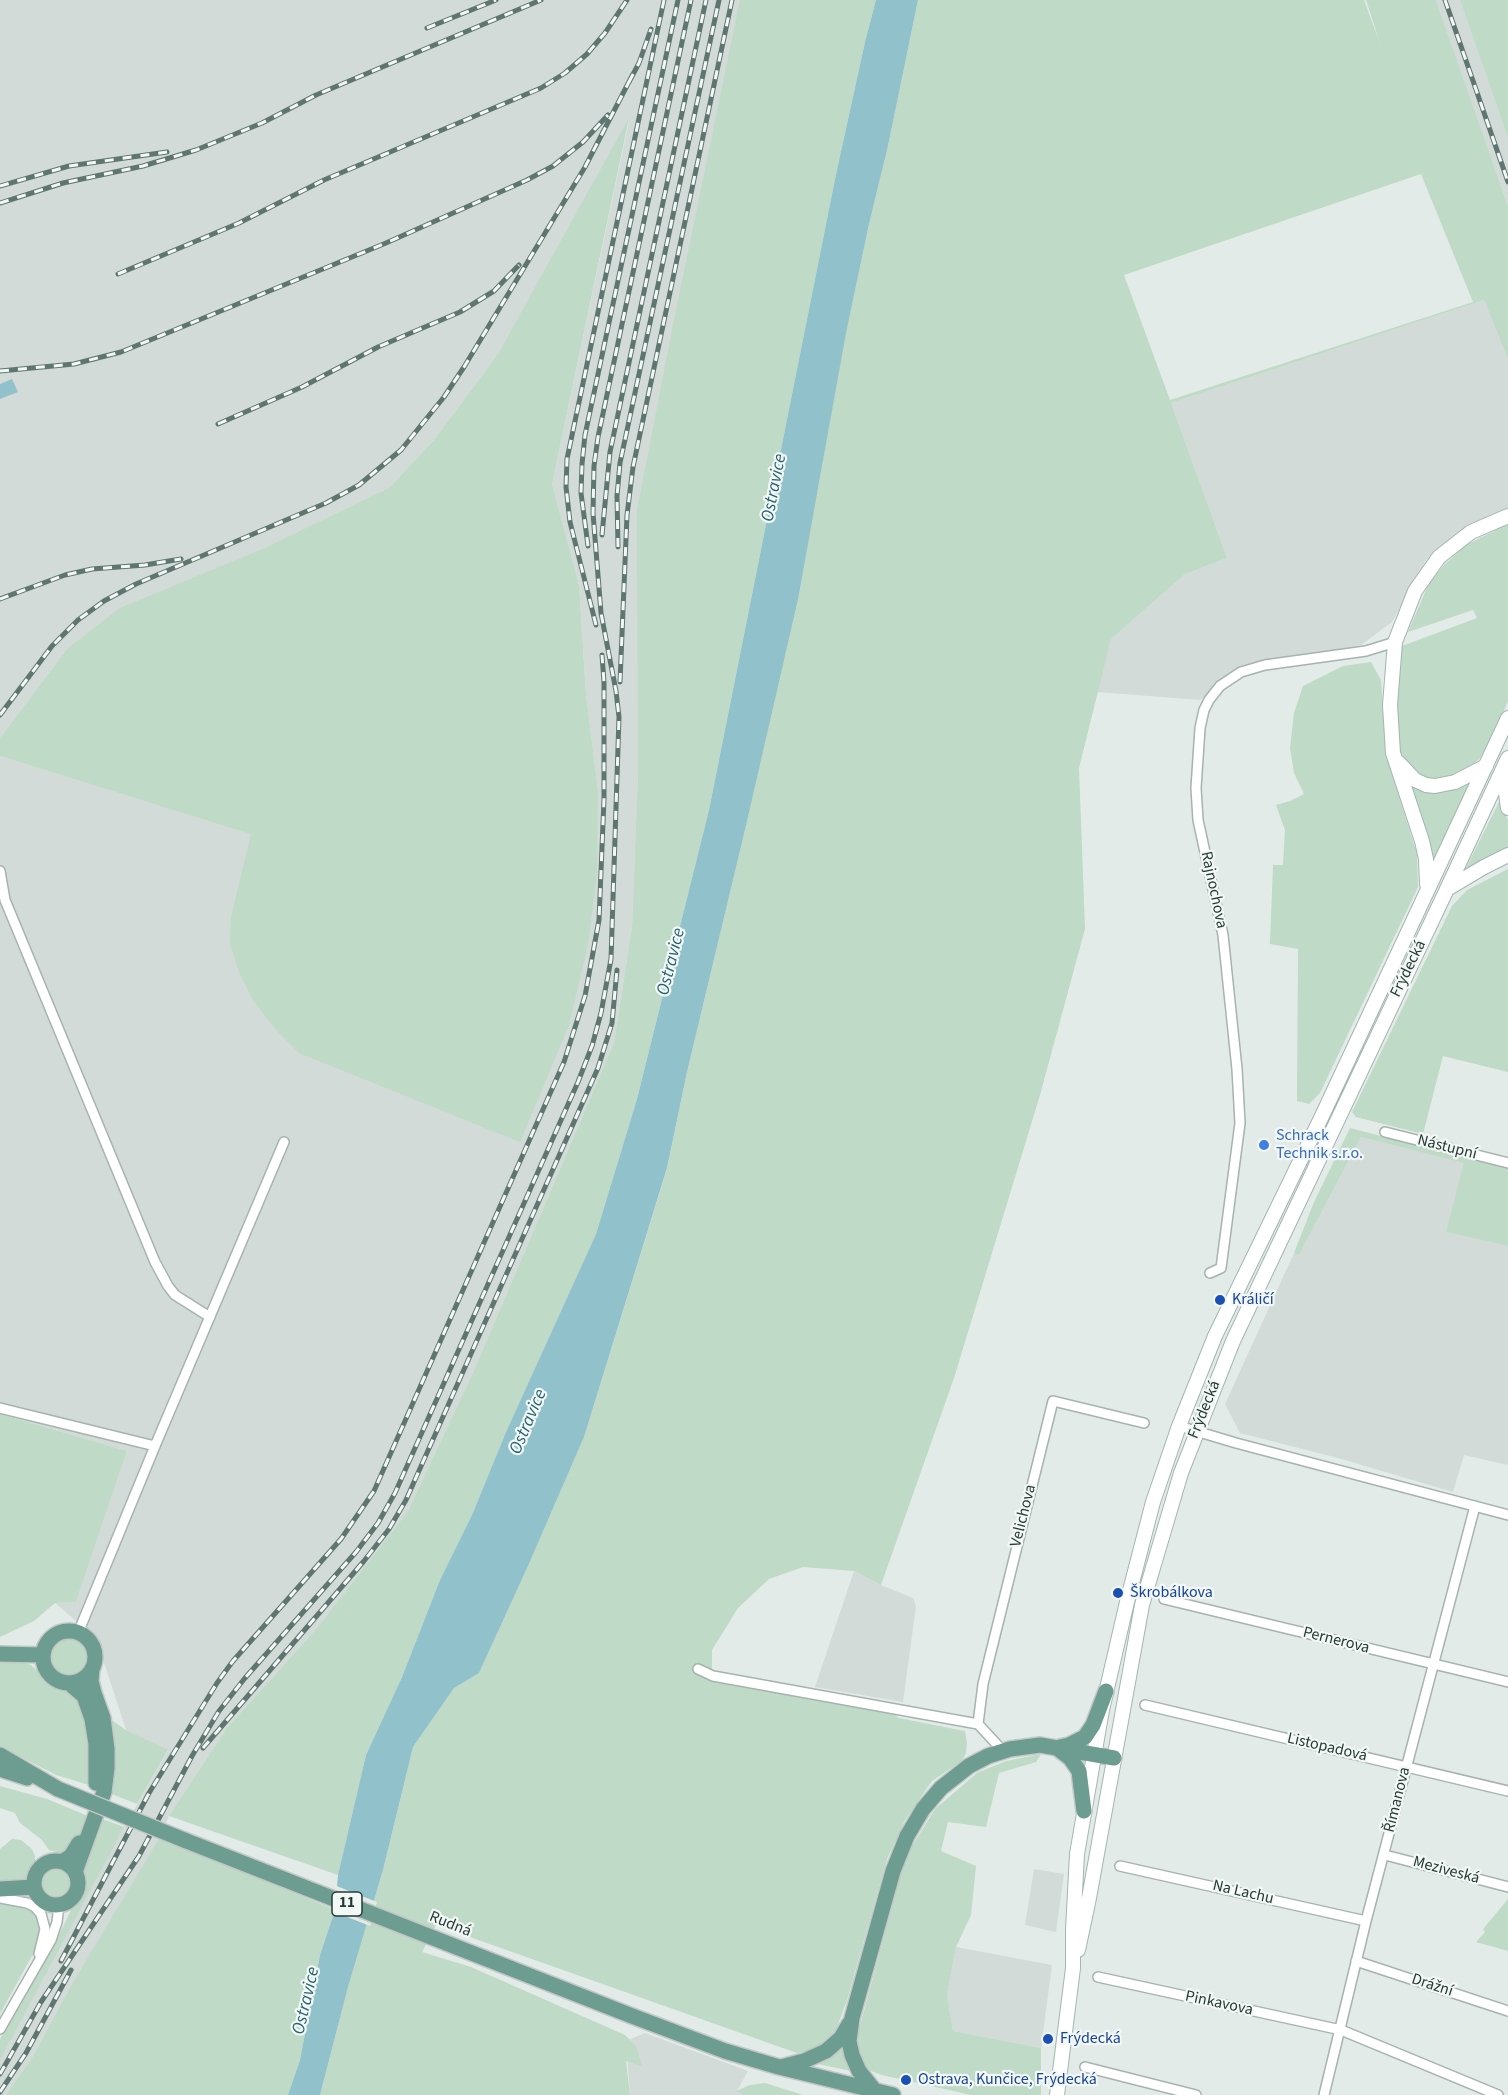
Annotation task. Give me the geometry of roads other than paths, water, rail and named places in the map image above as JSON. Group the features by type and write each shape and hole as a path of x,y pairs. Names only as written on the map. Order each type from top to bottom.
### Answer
{"main road":[{"path":"1427,889 1426,860 1422,841 1393,753 1390,705 1395,642 1415,591 1439,557 1471,532 1508,516"},
{"name":"Frýdecká","path":"1057,2095 1073,1968 1077,1854 1106,1690 1153,1502 1179,1426 1215,1336 1322,1116 1508,718"},
{"path":"1393,753 1411,777 1431,786 1443,786 1455,782 1486,766"},
{"path":"1505,764 1508,808"},
{"name":"Frýdecká","path":"1073,1968 1083,1931 1142,1605 1169,1508 1196,1431 1233,1341 1448,890 1505,764"},
{"path":"1448,890 1508,855"},
{"path":"69,1631 78,1633 88,1640 93,1650 91,1680 103,1718 107,1768 104,1792 69,1867 84,1831 94,1794 97,1768 95,1732 84,1696 69,1683 59,1681 50,1675 44,1666 43,1655 47,1643 57,1634 69,1631"},
{"path":"0,1654 43,1655"},
{"path":"69,1683 82,1679 92,1669"},
{"path":"1057,1748 1069,1746 1085,1737 1093,1725 1106,1690"},
{"path":"875,2091 853,2059 849,2041 852,2018 893,1871 913,1826 928,1802 950,1780 981,1759 1003,1751 1033,1745 1114,1758"},
{"path":"1057,1748 1071,1758 1079,1771 1084,1811"},
{"path":"0,1755 58,1789"},
{"name":"Rudná","path":"0,1770 58,1789 642,2020 779,2067 893,2095"},
{"path":"52,1862 69,1867 78,1884 74,1895 65,1903 59,1905 46,1902 36,1893 34,1887 36,1873 43,1866 52,1862"},
{"path":"0,1889 34,1887"},
{"path":"779,2067 804,2061 826,2051 841,2038 852,2018"}],"street":[{"name":"Rajnochova","path":"1210,1273 1221,1268 1240,1123 1238,1069 1223,935 1198,820 1196,788 1200,728 1204,710 1209,699 1220,686 1241,672 1265,665 1366,651 1395,642"},
{"path":"0,871 9,909 155,1262 175,1295 210,1317"},
{"name":"Nástupní","path":"1385,1132 1508,1163"},
{"path":"78,1633 284,1142"},
{"name":"Velichova","path":"978,1724 983,1684 1053,1401 1144,1423"},
{"path":"0,1408 155,1446"},
{"path":"1179,1426 1508,1515"},
{"name":"Římanova","path":"1324,2095 1366,1921 1475,1506"},
{"name":"Pernerova","path":"1164,1599 1508,1682"},
{"path":"698,1669 713,1676 978,1724 1003,1751"},
{"name":"Listopadová","path":"1145,1705 1508,1791"},
{"name":"Meziveská","path":"1384,1855 1508,1887"},
{"name":"Na Lachu","path":"1120,1866 1366,1921"},
{"path":"0,1898 27,1903 35,1907 40,1914 44,1923 44,1935 37,1962"},
{"path":"0,2029 53,1935 59,1905"},
{"name":"Drážní","path":"1356,1961 1508,2011"},
{"name":"Pinkavova","path":"1098,1977 1341,2030 1498,2095"},
{"path":"1085,2067 1196,2095"}],"water":[{"name":"Ostravice","path":"876,0 918,0 846,333 798,599 687,1072 667,1168 584,1437 528,1566 479,1673 454,1688 413,1747 383,1870 348,1987 320,2095 288,2095 300,2060 320,1955 335,1910 338,1875 366,1755 402,1677 440,1580 472,1515 506,1432 596,1234 637,1099 709,810 835,179"},
{"path":"12,379 18,392 0,399 0,384"}],"railway":[{"path":"427,28 496,0"},
{"path":"0,203 63,183 143,166 196,150 262,123 316,95 541,0"},
{"path":"118,274 239,223 324,180 541,88 565,73 587,54 605,33 627,0"},
{"path":"596,625 570,522 566,487 567,459 664,0"},
{"path":"588,546 581,493 585,435 678,0"},
{"path":"0,2074 41,2002 139,1856 192,1756 219,1711 245,1678 356,1552 378,1523 395,1493 592,1046 611,959 619,717 601,613 593,513 594,466 598,437 691,0"},
{"path":"602,535 610,452 706,0"},
{"path":"618,547 617,496 620,463 719,0"},
{"path":"620,682 627,515 633,467 732,0"},
{"path":"1445,0 1508,182"},
{"path":"629,82 639,63 651,29"},
{"path":"0,715 52,646 78,620 104,601 136,584 326,503 359,485 401,450 444,397 464,367 585,167 633,74"},
{"path":"0,371 74,364 121,352 386,243 527,180 553,166 583,142 608,115"},
{"path":"0,186 69,166 167,152"},
{"path":"218,424 302,387 378,347 460,312 494,291 519,265"},
{"path":"0,599 65,575 92,569 145,565 181,559"},
{"path":"61,1961 149,1793 217,1683 233,1661 341,1539 374,1491 564,1062 585,996 599,920 604,799 602,655"},
{"path":"203,1748 364,1561 389,1529 406,1500 598,1068 612,1023 617,970"},
{"path":"0,2092 26,2053 71,1970"}],"place":[{"name":"Schrack Technik s.r.o.","path":"1264,1145"},
{"name":"Králičí","path":"1220,1300"},
{"name":"Škrobálkova","path":"1118,1593"},
{"name":"Frýdecká","path":"1048,2039"},
{"name":"Ostrava, Kunčice, Frýdecká","path":"906,2080"}]}
